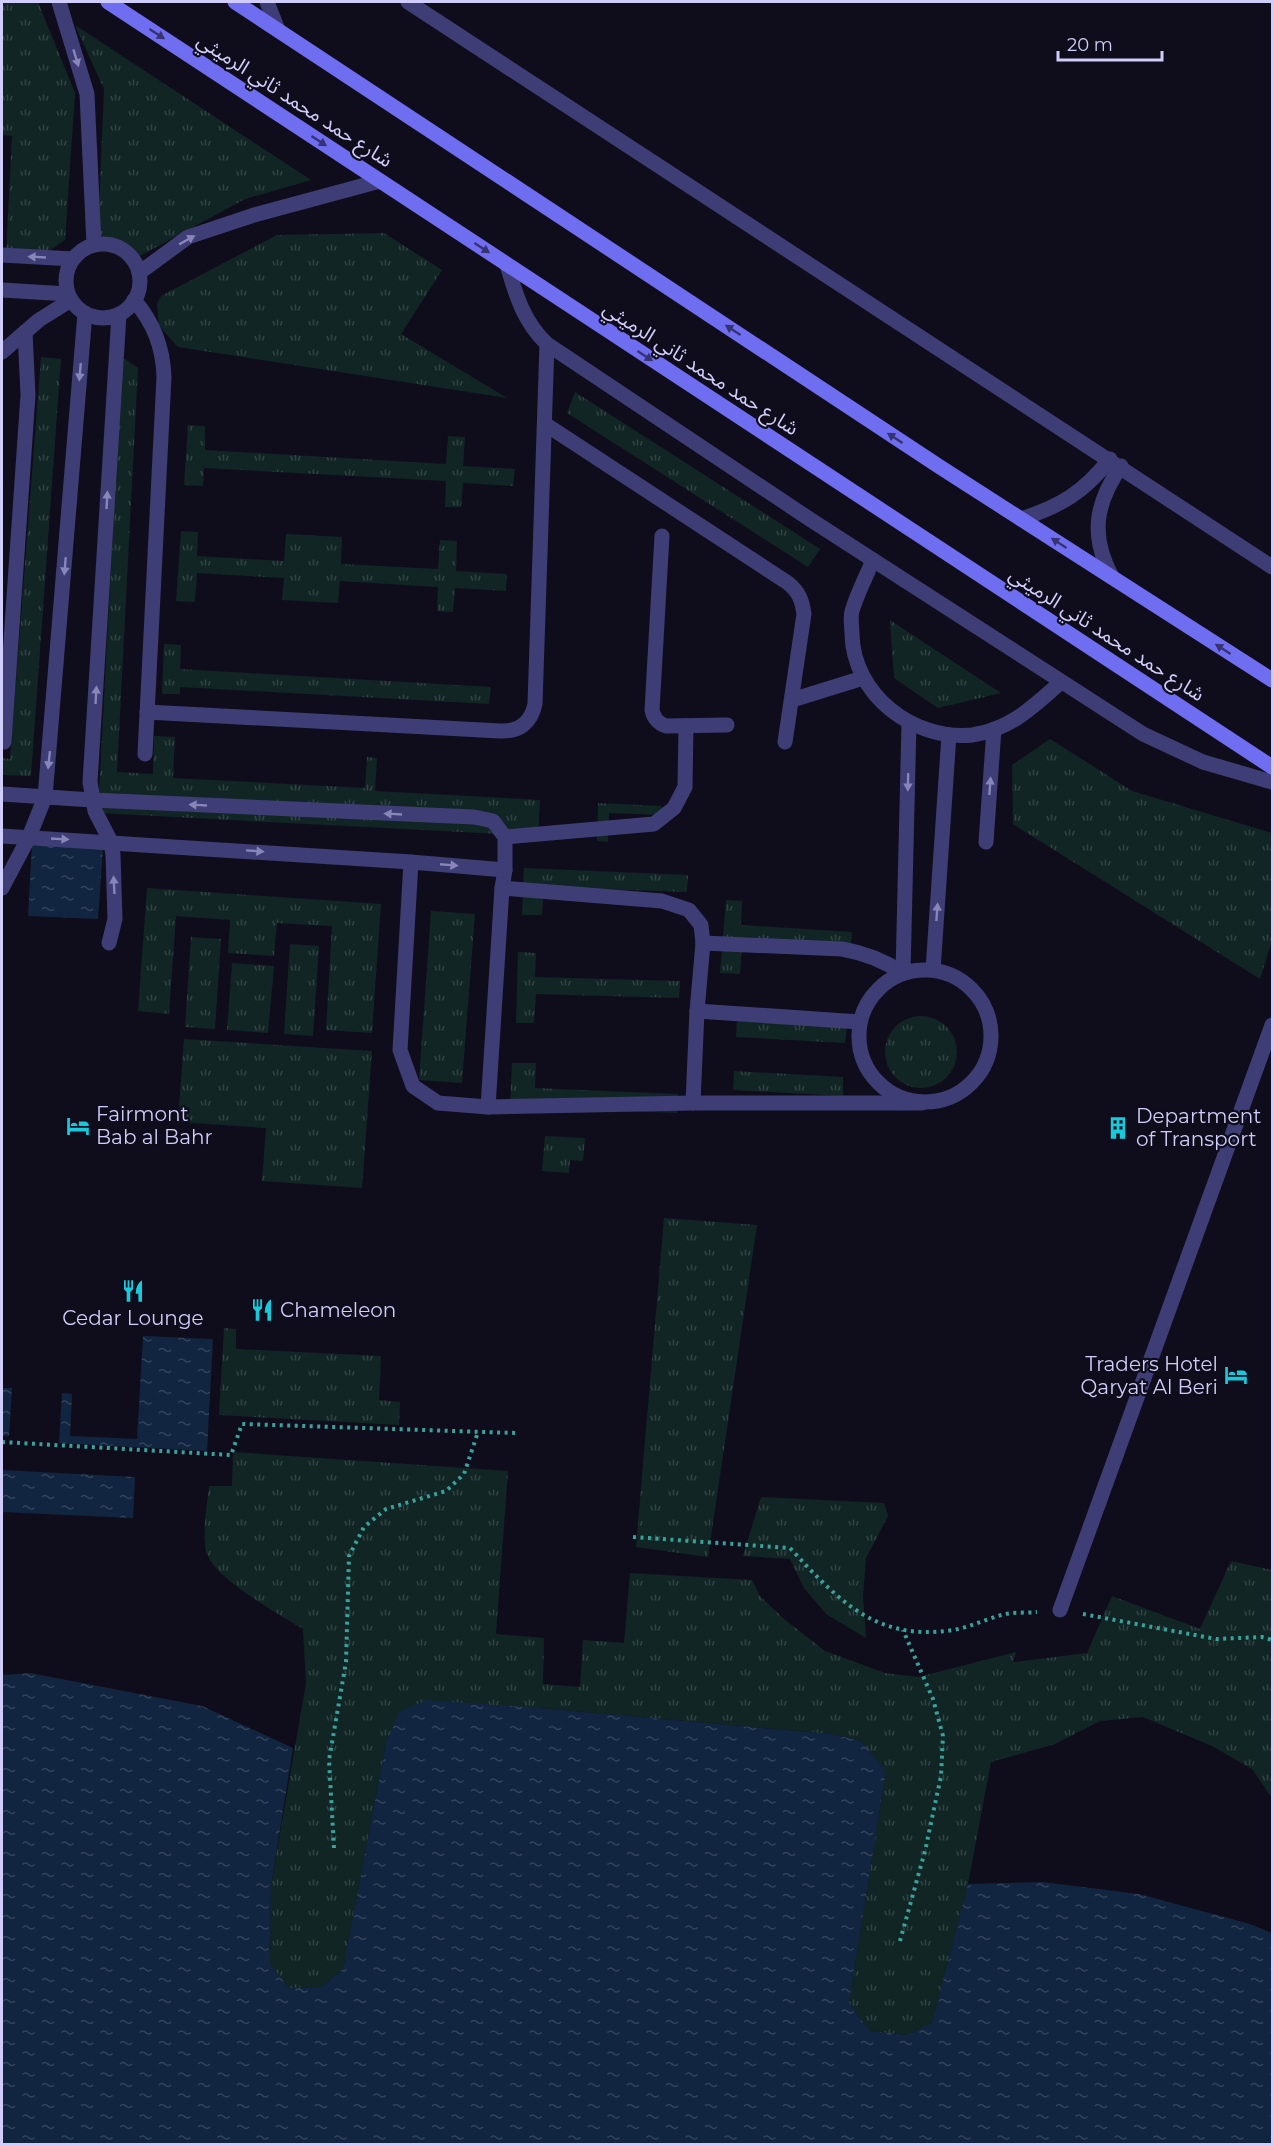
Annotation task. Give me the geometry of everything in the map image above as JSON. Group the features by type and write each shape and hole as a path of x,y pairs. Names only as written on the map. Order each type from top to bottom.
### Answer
{"main road":[{"name":"شارع حمد محمد ثاني الرميثي","path":"108,2 1272,767"},
{"path":"235,2 1021,519 1272,681"}],"lane":[{"path":"59,2 87,94 94,245"},
{"path":"267,2 278,30"},
{"path":"408,2 1272,567"},
{"path":"139,273 188,237 254,215 380,181"},
{"path":"94,245 117,246 127,252 139,273 140,282 134,300 119,314 107,318 85,313 70,297 66,276 73,259 86,248 94,245"},
{"path":"2,255 73,259"},
{"path":"507,265 518,303 525,317 547,344 873,560 1156,742 1203,762 1272,782"},
{"path":"2,290 70,297"},
{"path":"2,352 70,297"},
{"path":"134,300 154,327 163,360 164,377 145,754"},
{"path":"2,888 29,837 45,797 85,313"},
{"path":"109,943 115,919 113,855 111,842 95,811 92,800 91,772 119,314"},
{"path":"4,742 28,395 25,332"},
{"path":"147,712 500,731 524,726 530,719 535,704 547,344"},
{"path":"545,424 797,590 804,614 785,742"},
{"path":"1021,519 1061,504 1115,463"},
{"path":"1112,577 1103,560 1098,541 1098,522 1101,502 1115,463"},
{"path":"662,536 652,710 654,717 666,726 727,725"},
{"path":"873,560 851,613 852,646 863,678 883,704 909,723 929,731 949,735 972,735 1020,718 1061,682"},
{"path":"792,700 863,678"},
{"path":"903,973 909,723"},
{"path":"505,837 654,824 674,808 685,787 686,726"},
{"path":"986,842 994,729"},
{"path":"933,970 949,735"},
{"path":"2,794 474,817 493,821 505,837 505,870 488,1107"},
{"path":"2,836 505,870"},
{"path":"411,862 400,1050 413,1086 438,1103 488,1107 693,1103 922,1103 941,1101 959,1093 974,1081 985,1065 991,1046 991,1026 986,1008 975,991 960,979 942,971 923,969 903,973 888,980 875,992 860,1022 859,1045 866,1067 880,1086 900,1098 922,1103"},
{"path":"502,888 662,901 689,910 701,925 703,943 693,1103"},
{"path":"703,943 842,949 864,953 885,961 903,973"},
{"path":"697,1011 860,1022"},
{"path":"1060,1610 1272,1025"}],"path":[{"path":"2,1442 231,1455 242,1424 516,1433"},
{"path":"333,1848 329,1760 346,1662 349,1556 364,1527 386,1509 446,1491 464,1474 478,1432"},
{"path":"633,1537 790,1548 831,1592 864,1617 892,1628 925,1633 955,1630 1006,1614 1060,1610 1216,1639 1262,1637 1272,1640"},
{"path":"900,1941 926,1851 941,1776 943,1736 933,1699 903,1629"}],"green space":[{"path":"2,2 38,2 75,93 65,240 39,258 6,256 12,136 2,135"},
{"path":"75,25 311,180 245,199 136,258 98,234 104,89"},
{"path":"384,233 442,270 401,334 507,398 178,347 159,326 157,304 161,296 277,235"},
{"path":"41,357 61,359 31,776 2,775 2,758 10,759"},
{"path":"122,357 138,368 117,772 153,774 154,736 175,737 173,778 365,788 367,757 377,758 375,791 540,800 538,836 98,813"},
{"path":"575,392 820,549 808,567 567,413"},
{"path":"188,425 205,426 205,450 446,464 448,436 465,437 463,466 515,469 513,486 463,483 461,507 445,507 446,481 204,468 203,486 184,485"},
{"path":"181,531 198,532 197,556 284,561 286,534 342,537 341,564 438,569 440,540 457,541 456,571 507,574 506,591 455,588 453,612 437,611 438,587 340,581 338,603 282,600 284,578 197,573 195,602 176,601"},
{"path":"890,620 1001,693 938,708 894,678"},
{"path":"164,644 181,645 180,669 491,687 489,704 180,687 180,694 162,694"},
{"path":"1050,739 1132,791 1272,833 1272,940 1260,979 1013,824 1012,765"},
{"path":"598,803 662,806 662,815 609,813 608,842 597,841"},
{"path":"524,868 688,875 687,892 544,887 542,915 522,915"},
{"path":"147,888 381,904 372,1033 326,1030 332,926 277,923 274,956 228,953 230,920 176,916 169,1014 138,1011"},
{"path":"726,900 742,901 741,925 852,932 850,951 742,944 740,974 720,973"},
{"path":"431,911 475,914 462,1083 419,1080"},
{"path":"191,937 221,939 215,1029 185,1027"},
{"path":"290,944 319,946 313,1036 284,1034"},
{"path":"518,952 536,953 535,977 680,981 679,998 536,994 534,1023 516,1023"},
{"path":"232,963 274,966 268,1033 227,1030"},
{"path":"928,1016 947,1026 955,1038 957,1052 955,1066 947,1078 935,1086 914,1088 895,1078 887,1066 885,1045 895,1026 907,1018"},
{"path":"737,1018 847,1025 845,1043 736,1037"},
{"path":"184,1039 372,1051 362,1188 262,1181 266,1128 178,1122"},
{"path":"512,1063 536,1063 535,1088 678,1094 677,1113 510,1107"},
{"path":"734,1071 843,1077 843,1096 733,1090"},
{"path":"545,1136 585,1138 583,1161 570,1160 569,1173 542,1171"},
{"path":"664,1218 757,1225 708,1557 636,1547"},
{"path":"224,1328 236,1329 236,1349 381,1356 379,1400 400,1402 399,1425 219,1415"},
{"path":"233,1452 508,1471 496,1634 544,1638 543,1684 580,1687 583,1640 624,1643 630,1573 752,1580 760,1596 784,1619 825,1651 885,1673 918,1677 1016,1652 1013,1662 1087,1653 1112,1596 1200,1629 1231,1561 1272,1570 1272,1798 1252,1769 1212,1746 1143,1717 1100,1721 1055,1744 991,1762 968,1884 932,2023 908,2035 870,2031 849,2003 886,1771 861,1741 831,1734 539,1708 386,1743 343,1969 321,1987 289,1988 270,1964 271,1886 306,1683 303,1629 233,1584 211,1561 206,1551 205,1527 209,1486 232,1486"},
{"path":"761,1497 884,1503 888,1516 866,1558 863,1596 866,1638 826,1614 804,1588 790,1559 743,1556"}],"water":[{"path":"32,845 103,849 98,919 28,916"},
{"path":"143,1336 213,1339 207,1451 59,1443 62,1393 72,1394 70,1436 137,1439"},
{"path":"2,1388 12,1388 9,1436 2,1436"},
{"path":"2,1470 135,1477 133,1518 2,1512"},
{"path":"30,1673 202,1706 293,1748 271,1886 270,1964 289,1988 321,1987 343,1969 386,1743 399,1712 426,1700 831,1734 861,1741 886,1771 849,2003 870,2031 907,2035 932,2023 968,1884 1042,1882 1139,1894 1250,1924 1272,1933 1272,2144 2,2144 2,1675"}],"place":[{"name":"Fairmont Bab al Bahr","path":"78,1126"},
{"name":"Department of Transport","path":"1118,1128"},
{"name":"Cedar Lounge","path":"133,1291"},
{"name":"Chameleon","path":"262,1310"},
{"name":"Traders Hotel Qaryat Al Beri","path":"1236,1375"}]}
